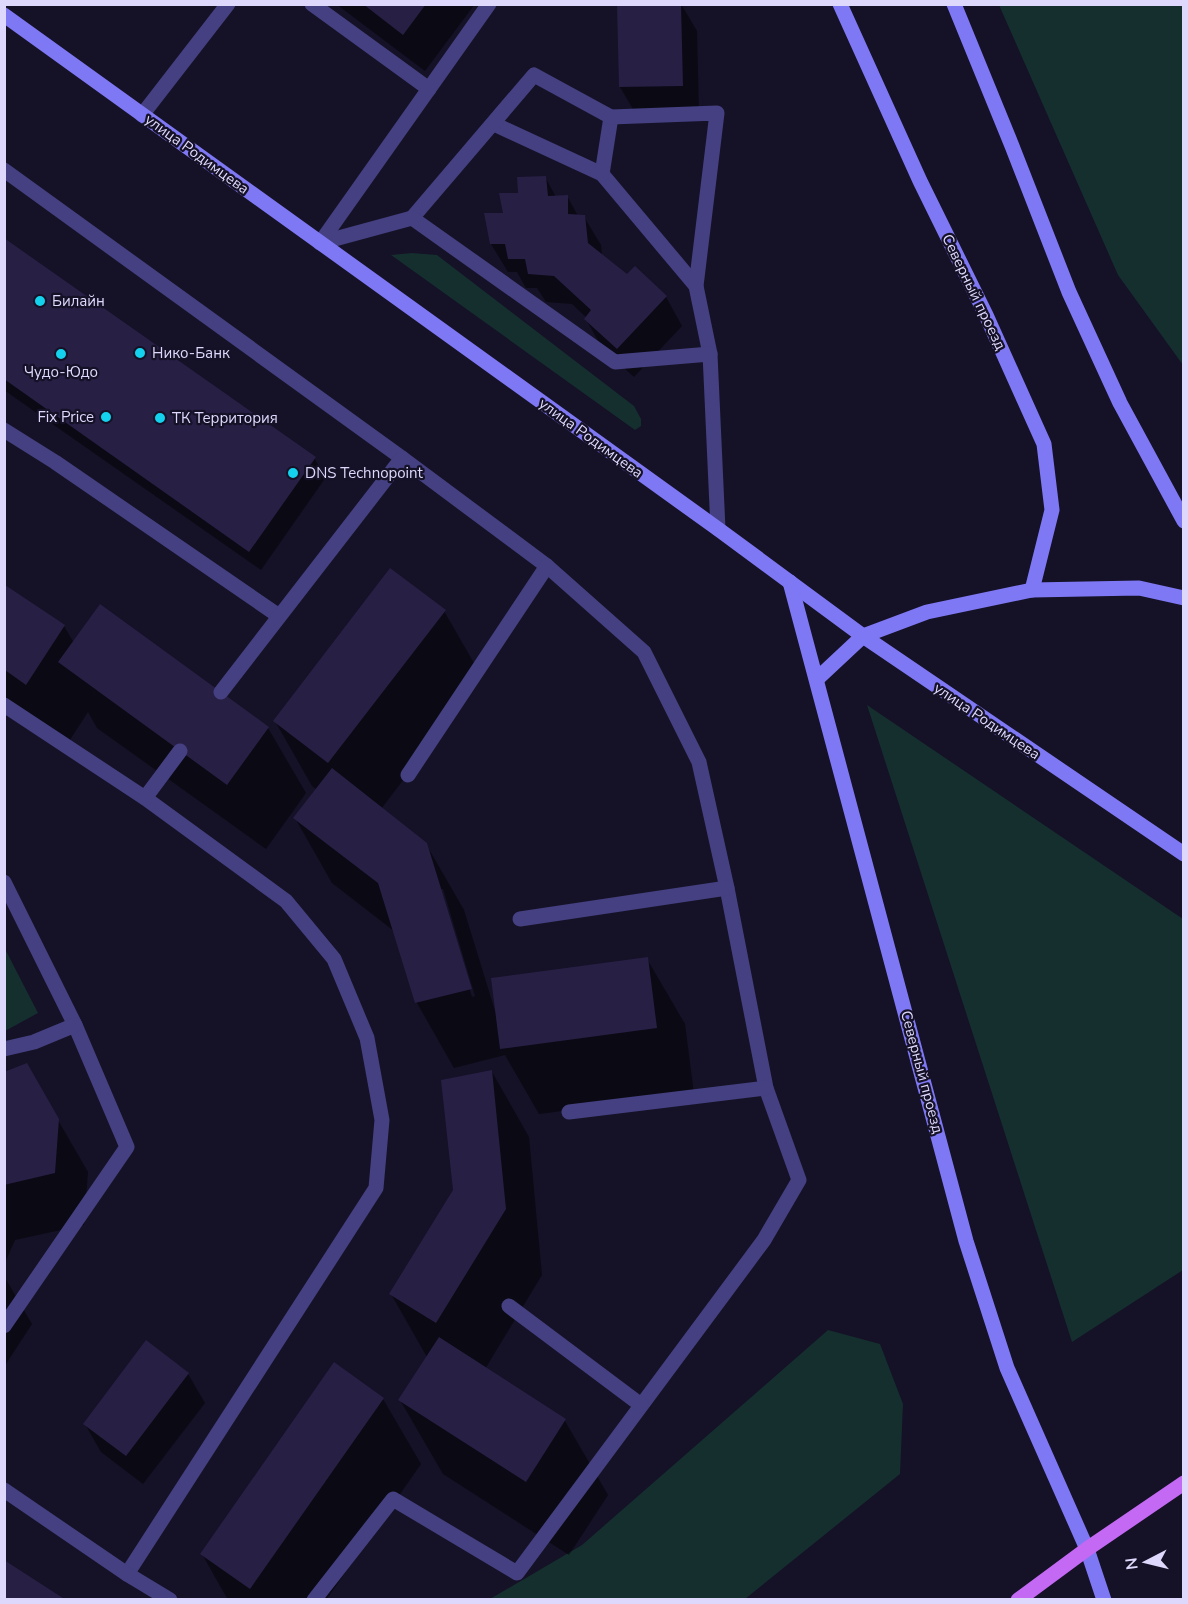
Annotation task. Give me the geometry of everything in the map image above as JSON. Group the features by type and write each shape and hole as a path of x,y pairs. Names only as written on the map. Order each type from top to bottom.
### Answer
{"main road":[{"name":"Северный проезд","path":"840,4 920,181 986,315 1044,444 1052,510 1032,590"},
{"path":"954,4 1069,292 1120,403 1184,521"},
{"name":"улица Родимцева","path":"4,15 863,636 1184,854"},
{"name":"Северный проезд","path":"790,582 966,1241 1007,1368 1087,1550 1104,1599"},
{"path":"817,679 863,636 927,612 1032,590 1139,588 1184,598"},
{"path":"1018,1599 1184,1483"}],"street":[{"path":"142,115 228,4"},
{"path":"312,4 429,89"},
{"path":"320,243 489,4"},
{"path":"320,243 412,218 534,75 611,117 717,113 696,286 710,354 718,530"},
{"path":"602,174 611,117"},
{"path":"494,124 602,174 696,286"},
{"path":"4,171 548,566 644,652 699,762 727,888 766,1088 800,1180 764,1240 517,1573 393,1499 314,1599"},
{"path":"412,218 615,362 710,354"},
{"path":"4,430 55,462 279,616"},
{"path":"221,692 402,458"},
{"path":"408,775 548,566"},
{"path":"4,705 145,798 286,901 334,959 366,1038 382,1120 376,1188 127,1574"},
{"path":"145,798 180,750"},
{"path":"4,882 75,1024 127,1147 4,1326"},
{"path":"520,919 727,888"},
{"path":"4,1049 34,1042 75,1024"},
{"path":"569,1112 766,1088"},
{"path":"509,1306 641,1405"},
{"path":"4,1490 127,1574 170,1599"}],"green space":[{"path":"999,5 1183,5 1183,365 1118,275"},
{"path":"412,253 437,255 634,406 641,419 641,426 635,430 391,255"},
{"path":"867,705 1183,919 1183,1270 1072,1342"},
{"path":"4,947 38,1013 5,1031 4,1031"},
{"path":"828,1330 880,1344 903,1404 900,1474 745,1599 490,1599 582,1545"}],"building":[{"path":"363,4 426,4 403,35"},
{"path":"617,4 681,4 683,86 619,87"},
{"path":"546,176 548,196 568,195 568,214 585,215 588,243 627,274 635,266 667,296 617,349 584,319 591,310 554,276 528,274 525,259 508,259 505,244 490,244 484,213 503,213 499,193 518,193 517,177"},
{"name":"ТК Территория","path":"4,238 316,457 249,552 4,379"},
{"path":"390,568 446,610 328,763 273,721"},
{"path":"5,585 65,625 26,685 5,670"},
{"path":"100,604 269,727 227,785 58,662"},
{"path":"332,768 427,843 472,989 415,1003 378,883 293,818"},
{"path":"648,957 657,1028 500,1049 491,978"},
{"path":"27,1063 59,1119 55,1173 4,1185 4,1072"},
{"path":"492,1070 506,1209 436,1323 389,1294 453,1190 441,1080"},
{"path":"439,1337 566,1419 526,1482 398,1400"},
{"path":"146,1340 189,1373 126,1456 83,1424"},
{"path":"334,1362 384,1398 250,1589 200,1554"},
{"path":"4,1560 66,1600 4,1600"}],"place":[{"name":"Билайн","path":"40,301"},
{"name":"Нико-Банк","path":"140,353"},
{"name":"Чудо-Юдо","path":"61,354"},
{"name":"Fix Price","path":"106,417"},
{"name":"ТК Территория","path":"160,418"},
{"name":"DNS Technopoint","path":"293,473"}]}
